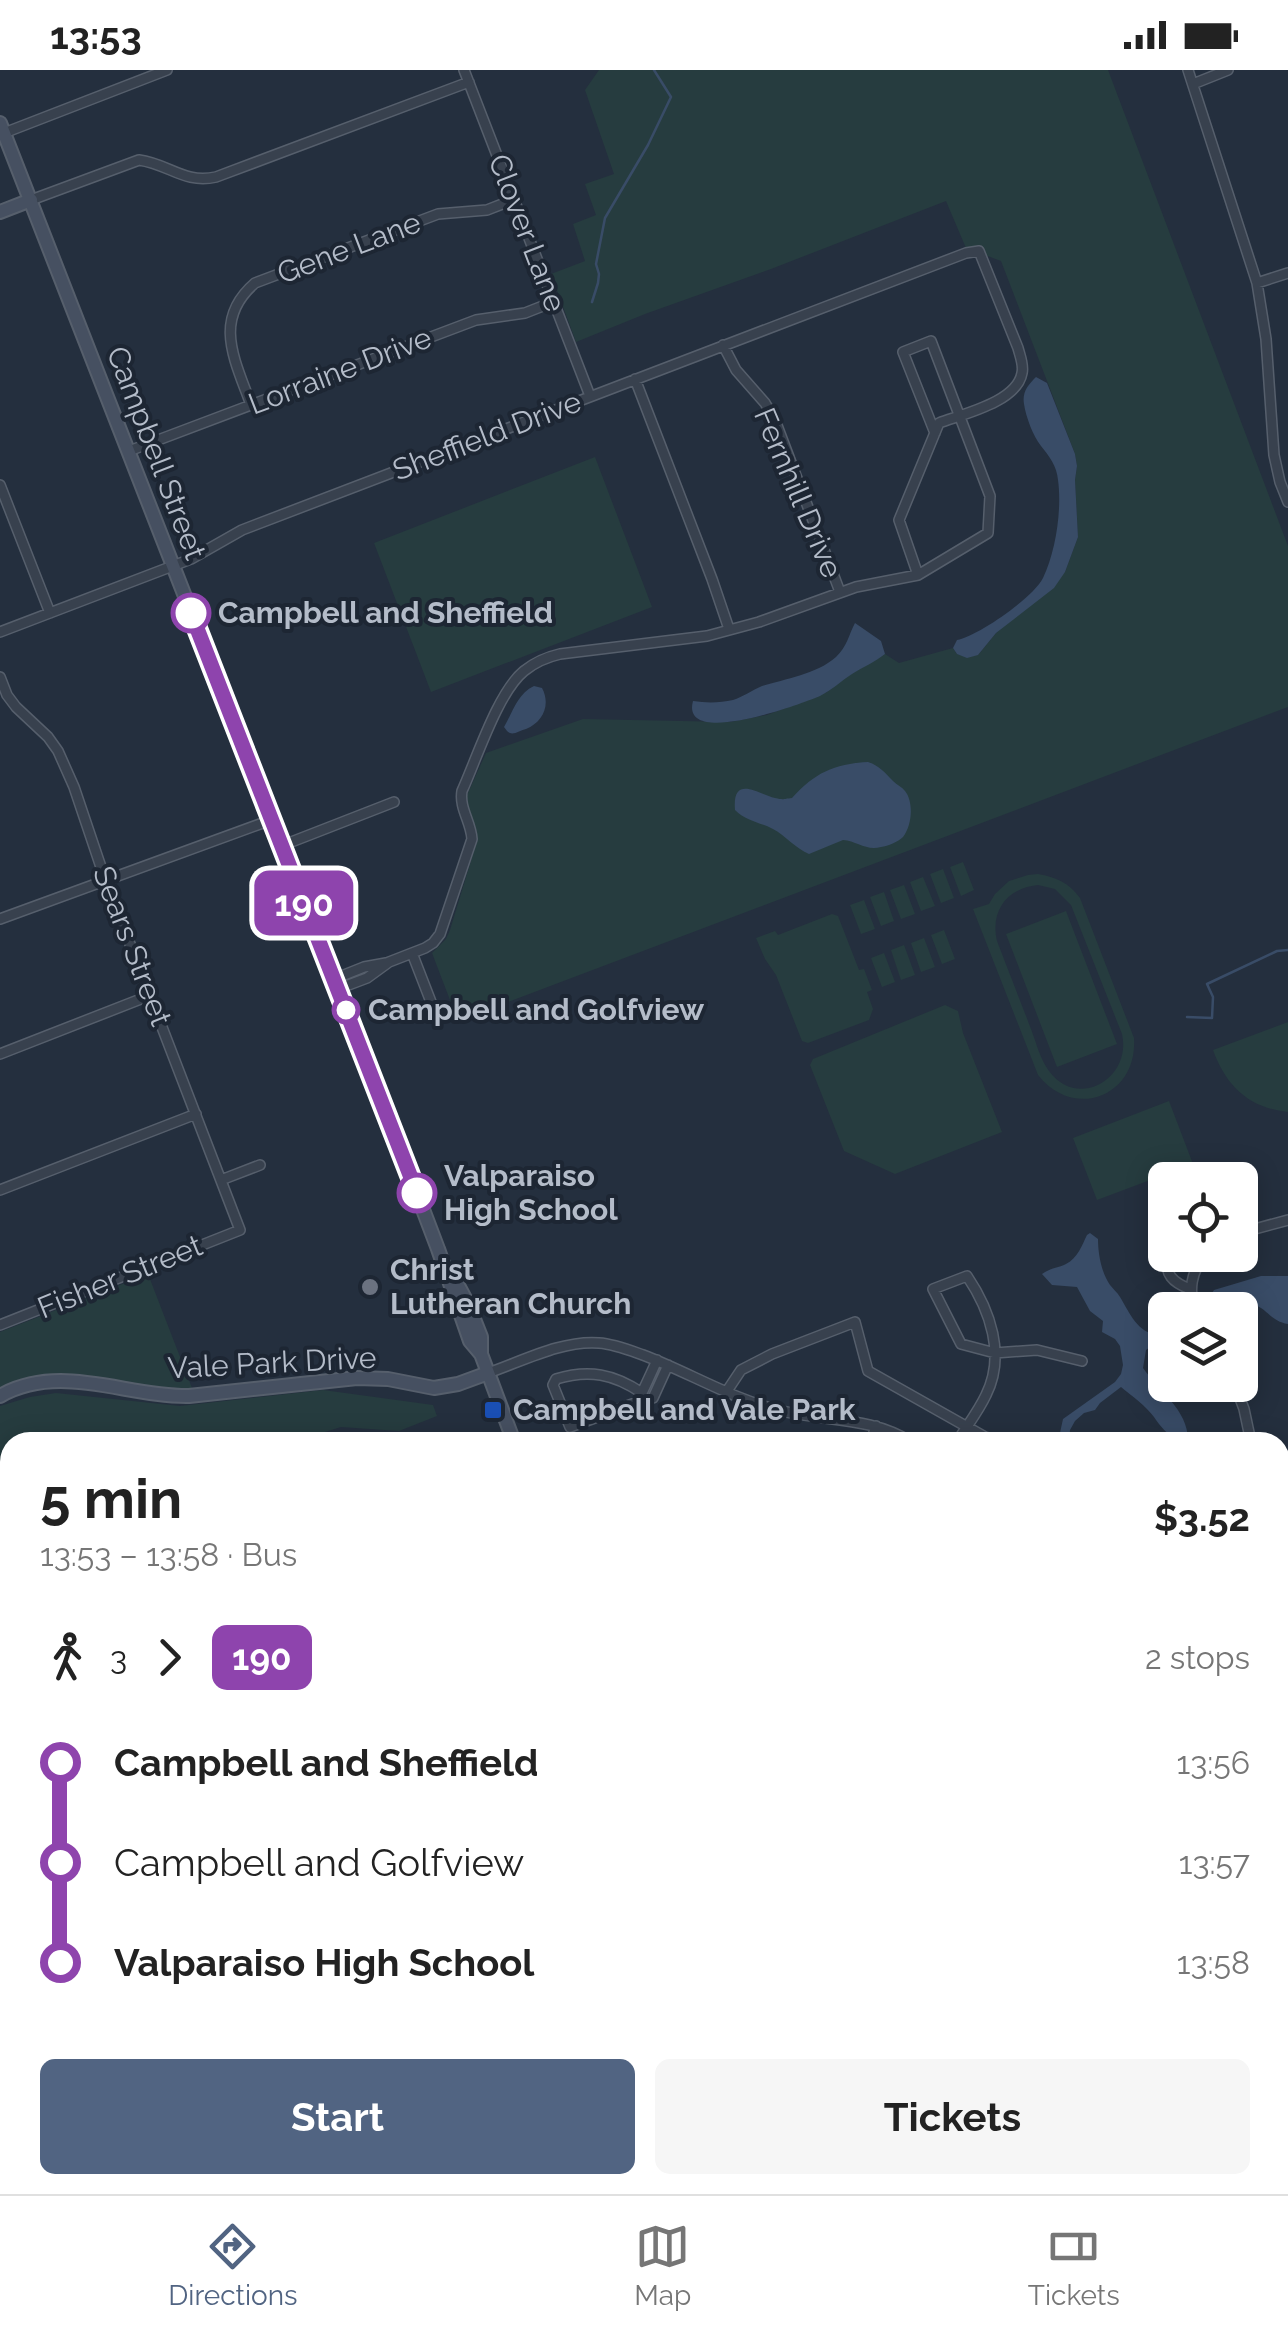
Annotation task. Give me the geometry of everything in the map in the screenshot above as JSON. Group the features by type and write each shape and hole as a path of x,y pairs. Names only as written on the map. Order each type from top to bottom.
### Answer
{"main road":[{"name":"Campbell Street","path":"2,128 438,1249 481,1337 482,1354 510,1432"},
{"path":"0,212 31,200"},
{"name":"Vale Park Drive","path":"0,1396 46,1380 190,1396 357,1378 388,1379 434,1388 488,1373"}],"street":[{"path":"2,128 167,70"},
{"name":"Clover Lane","path":"464,70 590,396"},
{"path":"1188,70 1257,282 1266,339 1274,455 1288,502"},
{"path":"1193,84 1228,70"},
{"path":"31,200 139,160 188,178 216,177 469,82"},
{"name":"Gene Lane","path":"251,405 234,355 229,322 244,293 256,284 438,214 487,210 516,200"},
{"name":"Sheffield Drive","path":"0,632 207,552 242,530 979,250 1018,348 1022,376 1000,400 960,415"},
{"path":"1257,282 1288,272"},
{"name":"Lorraine Drive","path":"130,452 476,320 525,312 553,302"},
{"path":"336,984 367,978 389,962 434,943 440,934 472,840 462,791 502,700 518,676 541,660 560,654 699,637 759,622 840,592 918,575 988,533 990,496 931,341 903,352 934,434"},
{"name":"Fernhill Drive","path":"723,345 736,370 775,420 840,592"},
{"path":"635,379 728,629"},
{"path":"918,575 898,520 939,423 960,415"},
{"path":"0,485 50,613"},
{"name":"Sears Street","path":"0,677 16,707 58,751 74,787 240,1230"},
{"path":"281,846 394,802"},
{"path":"0,918 271,820"},
{"path":"412,953 438,1020"},
{"path":"0,1054 151,995"},
{"path":"0,1190 196,1114"},
{"path":"221,1180 260,1164"},
{"path":"1258,1228 1288,1220"},
{"name":"Fisher Street","path":"0,1324 240,1230"},
{"path":"1168,1272 1176,1284 1190,1289"},
{"path":"1191,1292 1194,1272"},
{"path":"963,1432 993,1378 995,1353 993,1330 966,1276 933,1288 961,1344 995,1353 1038,1350 1082,1361"},
{"path":"727,1391 741,1370 855,1322 868,1371 977,1432"},
{"path":"488,1373 561,1348 583,1343 606,1344 657,1360 782,1412 850,1420 893,1432"},
{"path":"648,1395 657,1360"},
{"path":"648,1395 615,1378 592,1373 570,1375 553,1384 570,1427 638,1402 648,1395 668,1365"},
{"path":"1241,1402 1249,1432"},
{"path":"874,1432 876,1426"}],"green space":[{"path":"599,70 1108,70 1288,546 1288,707 458,1021 432,953 450,930 477,841 467,795 486,753 583,719 730,722 767,715 827,692 885,654 899,663 953,648 957,654 978,655 996,633 1065,572 1078,537 1075,454 1001,261 966,248 946,201 576,342 551,274 585,261 573,224 596,215 585,184 614,174 585,90"},
{"path":"595,457 652,607 431,692 374,543"},
{"path":"963,862 974,890 961,896 950,867"},
{"path":"943,869 954,898 941,903 930,874"},
{"path":"1028,875 1056,879 1080,898 1134,1038 1133,1058 1126,1075 1101,1095 1069,1097 1038,1075 973,909 989,904 1009,881","holes":["1038,885 1055,889 1071,905 1122,1034 1119,1064 1111,1076 1087,1088 1061,1082 1046,1066 995,930 999,911 1010,896"]},
{"path":"923,877 935,906 921,911 910,882"},
{"path":"904,885 915,914 901,919 890,890"},
{"path":"884,892 894,921 881,926 870,897"},
{"path":"864,900 875,929 861,934 850,905"},
{"path":"1066,911 1117,1044 1057,1067 1006,934"},
{"path":"832,914 838,916 859,970 864,969 872,990 867,992 873,1009 869,1020 808,1043 802,1041 776,975 756,938 775,931 778,935"},
{"path":"944,930 955,959 942,964 931,935"},
{"path":"924,938 935,967 921,972 911,943"},
{"path":"904,945 915,975 901,980 891,950"},
{"path":"884,953 895,982 882,987 871,958"},
{"path":"945,1005 958,1011 1002,1132 895,1174 844,1151 810,1065 813,1059"},
{"path":"1288,1022 1288,1112 1262,1106 1241,1093 1225,1074 1213,1050"},
{"path":"1169,1101 1192,1162 1148,1162 1148,1181 1097,1200 1073,1138"},
{"path":"148,1274 192,1388 46,1374 0,1388 0,1332"},
{"path":"323,1390 433,1405 437,1416 399,1431 341,1427 325,1432 0,1432 0,1406 56,1393 180,1406"}],"water":[{"path":"1036,377 1047,383 1075,454 1078,537 1065,572 1054,588 996,633 978,655 967,658 953,648 957,640 991,624 1028,596 1043,578 1055,543 1057,475 1033,432 1024,404 1026,389"},
{"path":"855,623 881,641 885,654 824,694 744,720 705,722 694,715 693,701 733,700 762,686 820,668 843,649"},
{"path":"534,686 542,688 545,694 544,712 532,726 509,733 504,727 516,704"},
{"path":"868,762 904,790 910,801 906,832 890,845 871,848 843,840 809,854 773,829 735,810 735,799 742,789 778,799 792,798 825,771"},
{"path":"1087,1235 1098,1239 1107,1280 1132,1318 1148,1332 1143,1368 1148,1374 1148,1402 1171,1402 1187,1432 1167,1432 1121,1387 1095,1410 1084,1413 1070,1432 1060,1432 1063,1419 1115,1382 1123,1365 1120,1346 1102,1332 1103,1321 1090,1311 1077,1287 1052,1285 1042,1274 1077,1255"},
{"path":"1261,1276 1288,1276 1288,1324 1258,1306 1258,1292 1214,1290"}],"waterway":[{"path":"592,302 598,283 596,264 605,218 671,97 654,70"},
{"path":"1187,1017 1212,1018 1213,997 1207,984 1277,951 1288,950"}],"bus line":[{"name":"190","path":"191,613 417,1193"}],"place":[{"name":"Campbell and Sheffield","path":"191,613"},
{"name":"Campbell and Golfview","path":"346,1010"},
{"name":"Valparaiso High School","path":"417,1193"},
{"name":"Christ Lutheran Church","path":"370,1287"},
{"name":"Campbell and Vale Park","path":"493,1410"}]}
